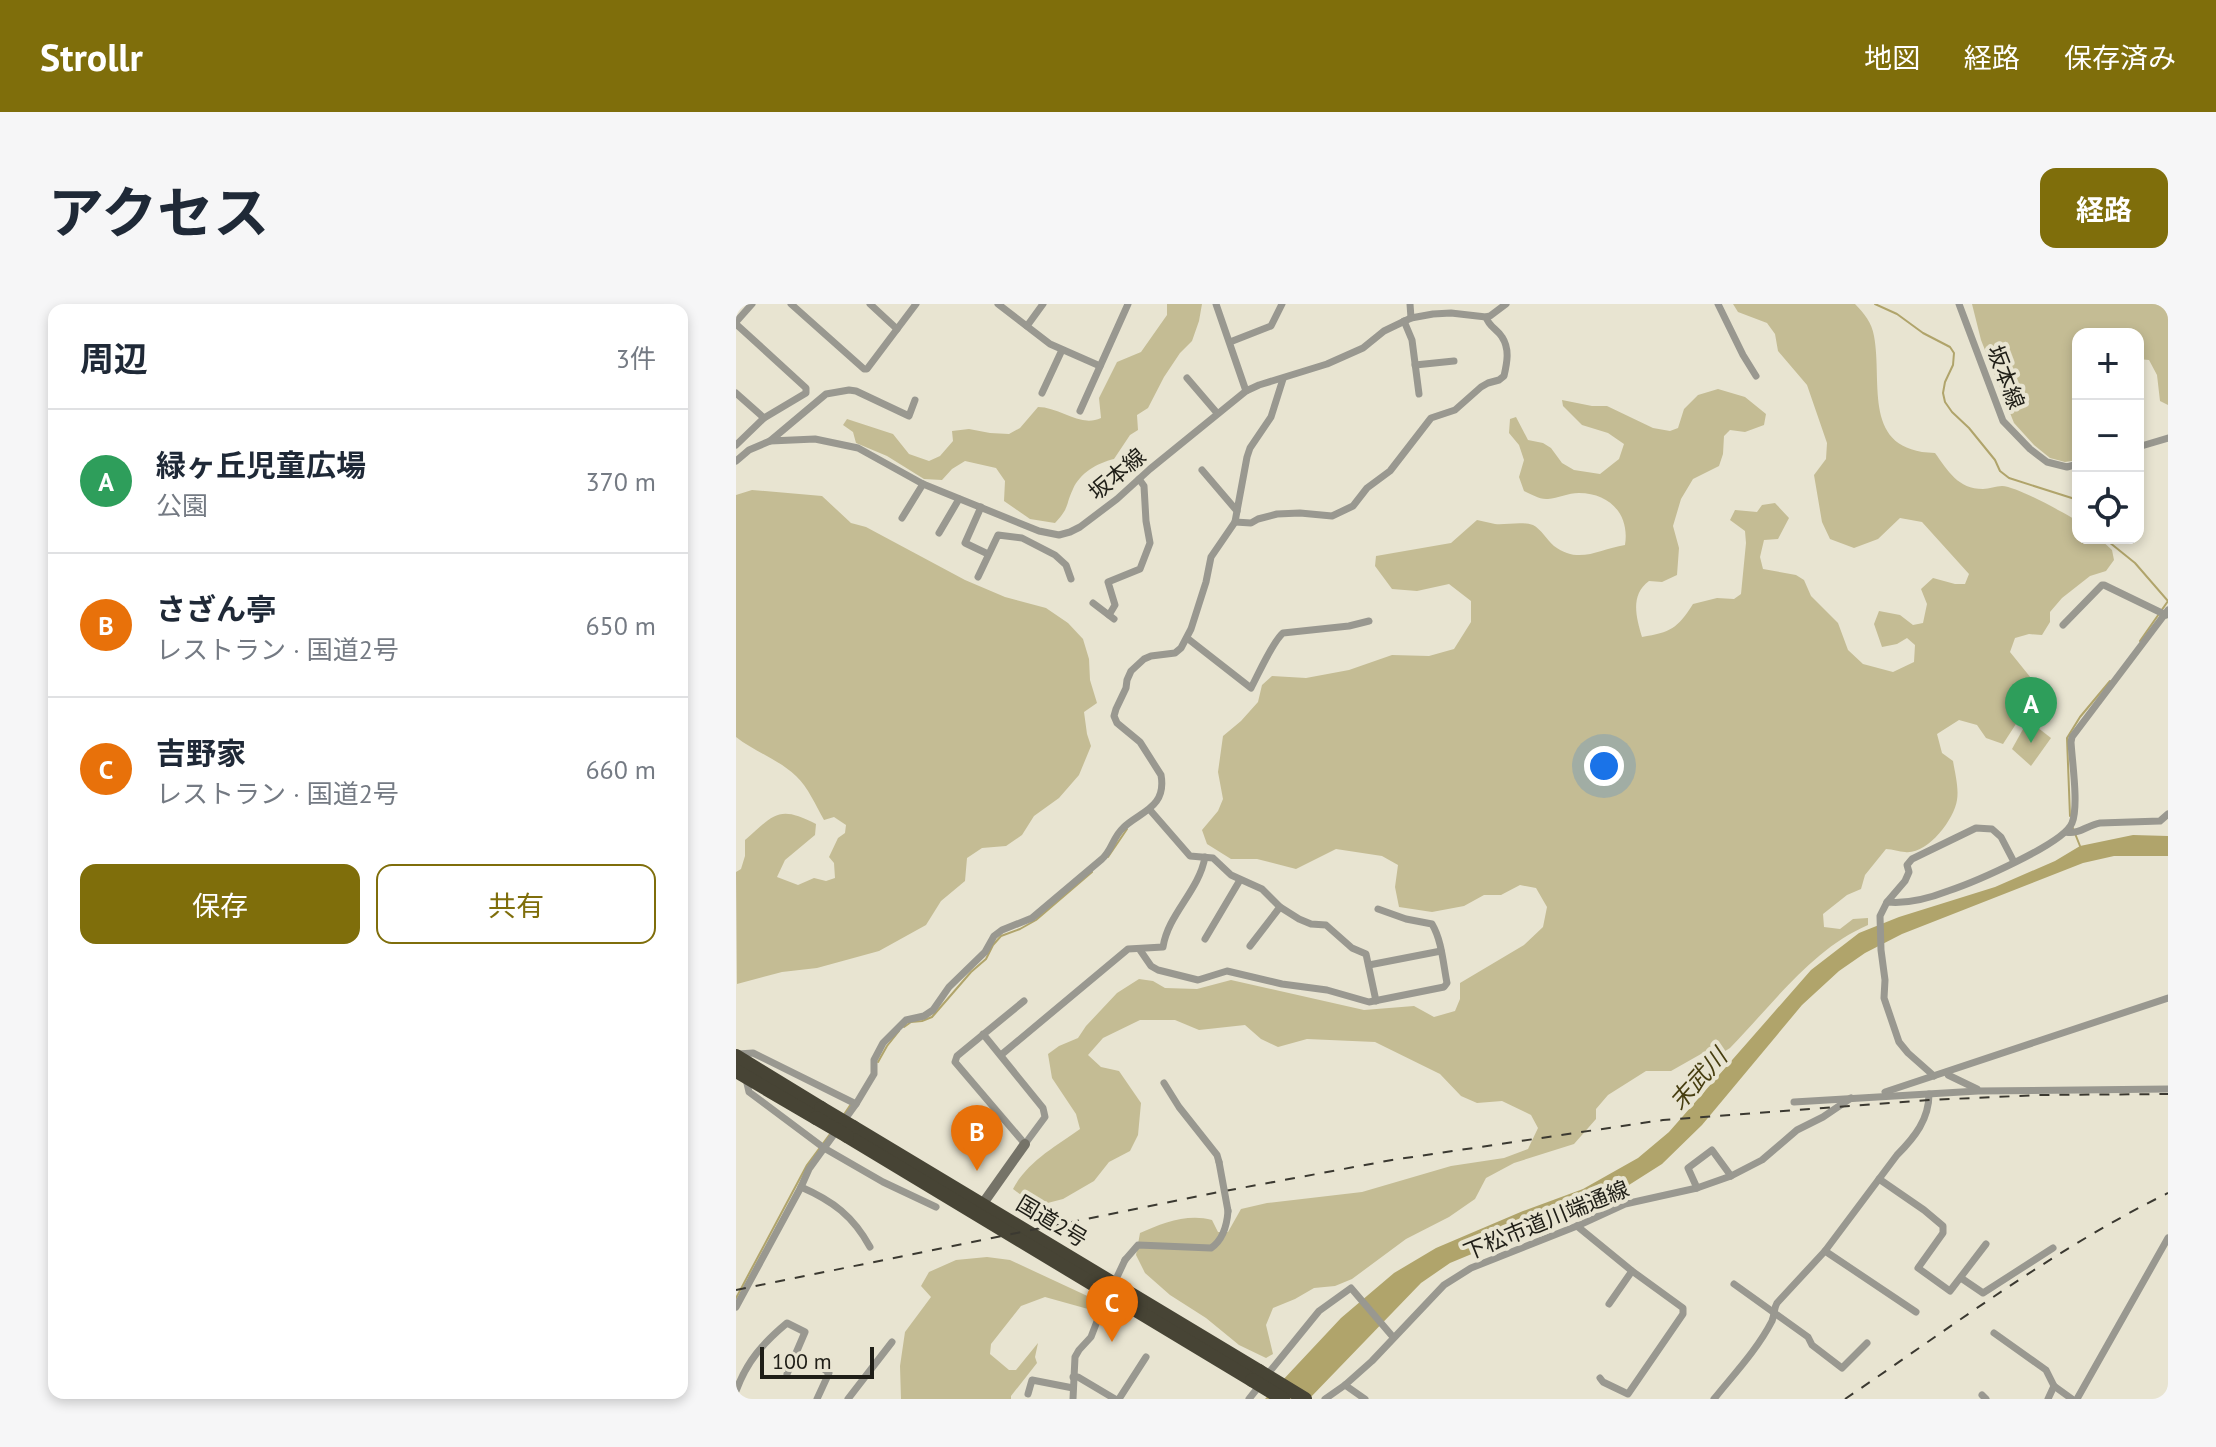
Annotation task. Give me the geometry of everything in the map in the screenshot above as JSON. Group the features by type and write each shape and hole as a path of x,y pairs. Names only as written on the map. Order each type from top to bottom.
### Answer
{"highway":[{"name":"国道2号","path":"736,1055 818,1113"},
{"name":"国道2号","path":"741,1074 850,1131 1256,1376 1305,1399"},
{"name":"国道2号","path":"1256,1376 1283,1399"}],"street":[{"path":"736,444 764,418 806,393 806,388 736,323 752,304"},
{"path":"791,304 864,369 916,304"},
{"path":"870,304 897,329"},
{"path":"998,304 1050,344 1100,366"},
{"path":"1027,326 1043,304"},
{"path":"1080,411 1128,304"},
{"path":"1216,304 1246,391"},
{"path":"1230,342 1271,326 1282,304"},
{"path":"1410,304 1408,320 1419,394"},
{"path":"1235,522 1251,523 1277,514 1332,516 1353,506 1367,488 1390,471 1431,418 1455,410 1481,387 1504,376 1507,351 1503,338 1491,327 1486,317 1496,307 1506,304"},
{"path":"1718,304 1756,376"},
{"name":"坂本線","path":"1959,304 2003,421 2047,462 2072,466"},
{"name":"坂本線","path":"736,461 749,450 770,441 815,439 858,448 923,484 1039,531 1059,535 1080,527 1246,391 1327,364 1363,348 1384,331 1408,320 1451,313 1486,317"},
{"path":"1042,393 1062,350"},
{"path":"1415,365 1454,361"},
{"path":"1187,378 1217,413"},
{"path":"736,1307 821,1146 856,1103 874,1074 874,1060 883,1043 901,1024 933,1010 949,987 985,952 994,936 1032,918 1110,851 1122,828 1150,810 1159,792 1161,775 1140,742 1117,723 1114,716 1116,709 1131,671 1151,656 1175,653 1187,638 1211,557 1235,522 1250,448 1271,417 1283,379"},
{"path":"770,441 826,394 856,391 909,416 915,400"},
{"path":"736,393 764,418"},
{"path":"2144,445 2168,438"},
{"path":"1202,470 1237,511"},
{"path":"1093,603 1112,617 1115,605 1108,582 1140,569 1150,543 1144,486 1139,479"},
{"path":"902,518 923,484"},
{"path":"939,533 959,499"},
{"path":"981,507 965,543 988,554"},
{"path":"978,577 998,535 1022,538 1062,560 1071,579"},
{"path":"2063,625 2102,585 2164,613 2072,737 2075,806 2072,832"},
{"path":"1187,638 1251,688 1277,638 1283,633 1369,621"},
{"path":"1150,810 1190,856 1217,861 1231,875 1262,889 1280,907 1311,924 1326,925 1352,948 1366,954 1376,1001"},
{"path":"1887,902 1909,901 1948,891 2027,857 2091,824 2160,821 2168,814"},
{"path":"1934,1076 1899,1042 1884,998 1880,916 1887,902 1905,881 1909,872 1907,865 1912,859 1976,828 1992,829 2001,837 2014,862"},
{"path":"1140,950 1163,947 1165,936 1195,887 1205,857"},
{"path":"1205,939 1240,880"},
{"path":"1250,946 1280,907"},
{"path":"1001,1055 1128,949 1134,948 1140,950 1151,966 1158,970 1198,980 1227,971 1282,984 1327,990 1357,1000 1376,1001 1444,987 1447,983 1438,934 1432,924 1378,909"},
{"path":"1369,965 1441,951"},
{"path":"1880,1096 2168,998"},
{"path":"1024,1001 957,1056 955,1062 1025,1144"},
{"path":"978,1209 1045,1117 1043,1108 983,1034"},
{"path":"736,1055 753,1053 856,1103"},
{"path":"1947,1072 1978,1091"},
{"path":"741,1074 749,1092 821,1146 883,1182 936,1207"},
{"path":"1073,1399 1075,1357 1091,1337 1125,1260 1138,1245 1211,1248 1227,1225 1228,1211 1217,1155 1164,1083"},
{"path":"1794,1102 1978,1091 2168,1089"},
{"path":"1714,1399 1750,1355 1775,1314 1773,1309 1777,1303 1825,1251 1908,1143 1929,1112 1929,1094"},
{"name":"下松市道川端通線","path":"1325,1399 1372,1361 1391,1336 1444,1285 1471,1268 1625,1204 1697,1188 1731,1176 1762,1160 1797,1130 1851,1098"},
{"path":"1697,1188 1688,1168 1712,1150 1731,1176"},
{"path":"1879,1179 1943,1226 1943,1233 1918,1268 1950,1291 1986,1244"},
{"path":"801,1187 825,1197 843,1211 859,1227 870,1247"},
{"path":"1577,1226 1683,1308 1683,1314 1628,1394 1600,1378"},
{"path":"1994,1333 2046,1370 2054,1386 2074,1399 2167,1244"},
{"path":"1961,1278 1983,1293 2053,1248"},
{"path":"1825,1251 1916,1312"},
{"path":"1609,1304 1632,1271"},
{"path":"1734,1284 1808,1337 1812,1345 1842,1368 1867,1343"},
{"path":"736,1288 748,1285"},
{"path":"1249,1399 1319,1311 1351,1288 1391,1336"},
{"path":"736,1391 762,1343 787,1323 805,1332 787,1374"},
{"path":"848,1399 892,1342"},
{"path":"1073,1377 1117,1399 1146,1357"},
{"path":"817,1399 829,1373 821,1367"},
{"path":"1028,1394 1032,1380 1073,1388"},
{"path":"1345,1385 1365,1399"},
{"path":"2048,1399 2054,1386"}],"shaded area":[{"path":"1167,304 1202,304 1192,341 1164,377 1148,408 1137,415 1138,430 1130,435 1114,459 1095,466 1080,478 1065,510 1055,523 1030,519 1004,501 1005,481 996,468 965,461 942,480 924,479 887,456 856,443 853,432 843,425 847,419 893,434 909,454 929,461 940,456 953,441 952,431 969,429 1009,434 1020,428 1038,407 1078,419 1101,418 1099,398 1117,362 1141,352 1167,315"},
{"path":"1733,304 1855,304 1873,331 1880,412 1886,428 1896,441 1912,449 1935,453 1954,478 1967,486 1983,489 2009,487 2062,512 2072,518 2072,544 2106,544 2112,550 2114,560 2106,571 2090,576 2062,598 2050,612 2050,622 2042,635 2029,634 2015,638 2010,652 2035,683 2025,710 2003,744 1986,738 1977,725 1959,720 1937,734 1942,753 1953,761 1957,795 1951,817 1938,835 1922,848 1903,852 1886,849 1865,875 1861,889 1847,895 1823,914 1824,927 1840,929 1853,919 1868,918 1868,925 1848,935 1811,963 1730,1048 1719,1055 1701,1054 1671,1071 1646,1071 1608,1095 1596,1109 1596,1119 1574,1144 1514,1163 1486,1178 1475,1199 1449,1217 1406,1239 1352,1279 1335,1286 1314,1288 1273,1308 1266,1325 1273,1354 1266,1358 1239,1345 1145,1273 1136,1255 1140,1233 1184,1218 1212,1220 1218,1232 1228,1232 1241,1209 1362,1192 1451,1166 1504,1158 1528,1149 1538,1128 1531,1115 1502,1101 1477,1103 1461,1096 1440,1074 1375,1042 1307,1039 1278,1047 1261,1039 1245,1025 1199,1030 1175,1020 1140,1020 1103,1038 1088,1055 1101,1067 1119,1071 1141,1103 1138,1135 1130,1151 1109,1162 1094,1181 1063,1199 1036,1206 1013,1189 1034,1163 1080,1129 1076,1114 1052,1078 1048,1054 1078,1038 1117,993 1139,979 1153,981 1165,988 1197,989 1231,980 1364,1010 1414,1006 1434,1017 1455,1011 1460,999 1460,983 1524,945 1543,927 1547,907 1536,888 1520,885 1501,895 1484,895 1464,906 1432,912 1399,907 1395,887 1398,865 1382,856 1336,849 1296,869 1257,859 1231,859 1207,844 1202,830 1218,811 1223,799 1218,772 1223,736 1258,702 1262,685 1272,676 1306,678 1349,670 1392,655 1429,656 1454,649 1471,622 1471,601 1449,584 1417,591 1392,589 1375,566 1376,556 1451,543 1477,520 1533,525 1554,546 1572,554 1589,554 1625,545 1626,534 1621,515 1608,501 1579,493 1545,499 1524,491 1519,477 1524,460 1519,445 1509,433 1510,419 1516,417 1528,440 1551,448 1562,463 1574,470 1600,474 1619,459 1624,444 1608,433 1582,425 1563,406 1562,400 1607,406 1653,428 1670,431 1678,428 1684,409 1698,395 1718,389 1745,397 1766,414 1764,425 1745,432 1730,430 1724,436 1719,466 1693,479 1681,499 1673,526 1679,548 1677,575 1662,582 1649,581 1639,593 1637,614 1642,637 1672,628 1693,604 1717,598 1734,599 1741,594 1745,531 1730,520 1735,510 1757,512 1762,505 1775,503 1789,518 1778,539 1764,540 1760,557 1763,569 1796,575 1804,580 1811,596 1838,623 1848,650 1863,664 1893,672 1914,662 1915,645 1907,638 1882,647 1874,624 1879,611 1900,615 1913,625 1923,623 1927,604 1921,589 1933,578 1965,584 1969,574 1922,522 1900,518 1878,539 1854,548 1830,539 1822,522 1814,475 1826,459 1827,443 1807,385 1778,351 1775,334 1767,323 1738,312"},
{"path":"1972,304 2168,304 2168,405 2160,401 2157,375 2149,360 2144,360 2144,328 2072,328 2072,461 2050,458 2014,423 1981,340"},
{"path":"752,490 822,496 851,523 866,527 965,580 1005,597 1046,608 1068,623 1083,639 1097,703 1084,712 1091,746 1079,775 1059,798 1034,816 1022,835 1006,846 982,848 967,858 965,881 941,901 926,925 879,951 817,968 782,972 737,984 736,872 741,869 745,856 745,840 777,815 793,815 816,824 815,835 785,860 777,877 798,885 814,878 826,881 835,878 834,863 829,857 838,838 845,833 846,825 834,817 824,820 796,776 736,737 736,495"},
{"path":"2028,720 2051,738 2031,766 2012,749"},
{"path":"2133,835 2168,836 2168,856 2114,856 2083,863 1902,934 1865,953 1839,971 1802,1005 1702,1125 1662,1164 1599,1204 1548,1227 1450,1263 1421,1283 1309,1399 1265,1399 1341,1318 1394,1273 1436,1248 1583,1189 1638,1158 1669,1132 1811,970 1859,933 1995,887 2055,861 2080,846"},
{"path":"987,1257 1010,1260 1096,1300 1088,1309 1045,1297 1021,1306 991,1344 990,1354 1009,1370 1016,1370 1038,1343 1037,1363 1011,1399 901,1399 900,1366 905,1332 931,1297 921,1286 929,1272 956,1260"}],"waterway":[{"path":"1875,304 1950,347 1954,353 1953,365 1945,382 1945,402 1995,460 2000,471 2009,478 2072,498"},
{"path":"2111,544 2135,563 2168,601 2140,641"},
{"path":"2070,816 2067,738 2110,681"},
{"path":"2072,826 2080,846"},
{"path":"1108,857 1127,829"},
{"path":"904,1027 932,1017 986,959 1001,936 1036,920 1092,872"},
{"path":"878,1062 899,1031"},
{"path":"843,1116 851,1104"},
{"path":"736,1298 807,1165 830,1134"}],"railway":[{"path":"736,1290 1392,1160 1663,1120 1929,1100 2168,1094"},
{"path":"1845,1399 2043,1264 2168,1193"}],"place":[{"name":"緑ヶ丘児童広場","path":"2031,743"},
{"name":"さざん亭","path":"977,1171"},
{"name":"吉野家","path":"1112,1342"}],"water label":[{"name":"末武川","path":"1698,1079"}]}
